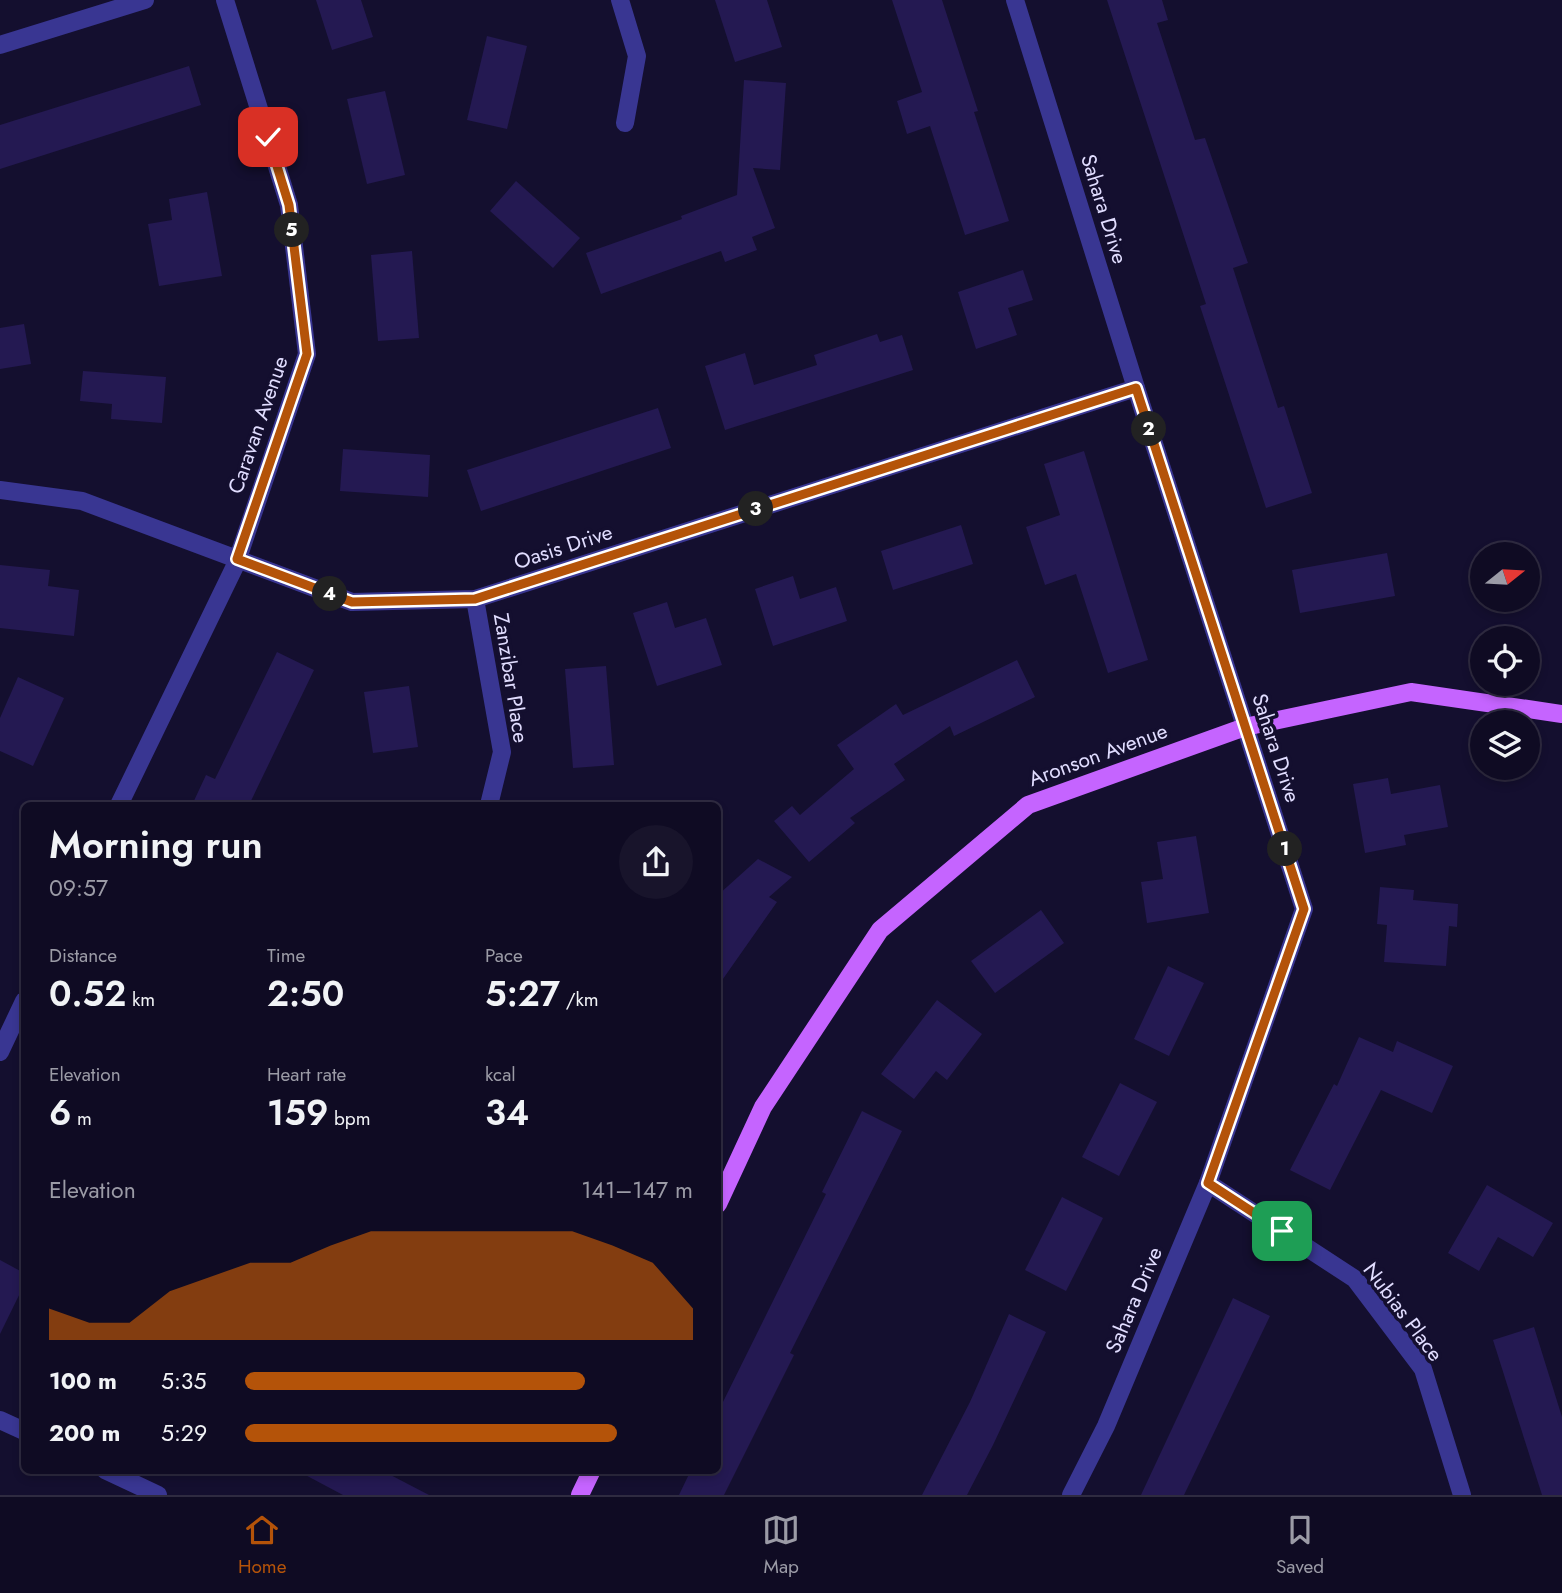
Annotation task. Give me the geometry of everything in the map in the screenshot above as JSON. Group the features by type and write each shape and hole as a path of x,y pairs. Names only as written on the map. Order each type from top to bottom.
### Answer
{"main road":[{"name":"Aronson Avenue","path":"721,1198 763,1107 880,930 1027,805 1245,727 1411,692 1562,714"},
{"path":"580,1495 590,1474"}],"street":[{"path":"0,45 145,0"},
{"name":"Caravan Avenue","path":"120,802 237,559 307,354 289,205 225,0"},
{"path":"620,0 637,56 625,122"},
{"name":"Sahara Drive","path":"1015,0 1136,388 1304,909 1208,1183 1106,1426 1071,1495"},
{"name":"Oasis Drive","path":"0,490 82,501 352,602 475,599 1136,388"},
{"name":"Zanzibar Place","path":"475,599 502,752 490,802"},
{"path":"0,1052 21,1007"},
{"name":"Nubias Place","path":"1208,1183 1355,1279 1423,1369 1462,1495"},
{"path":"0,1420 21,1430"},
{"path":"113,1474 158,1495"}],"building":[{"path":"316,0 361,0 373,37 332,50"},
{"path":"715,0 767,0 782,47 735,62"},
{"path":"892,0 942,0 978,111 974,112 1009,221 965,235 930,126 907,134 897,101 922,92"},
{"path":"1107,0 1162,0 1168,20 1157,23 1195,140 1205,138 1248,263 1233,268 1278,408 1284,406 1312,493 1266,508 1200,306 1206,304"},
{"path":"487,36 527,46 507,129 467,120"},
{"path":"189,66 201,105 0,169 0,125"},
{"path":"744,80 786,83 780,170 753,168 775,228 752,237 757,250 725,262 721,251 601,294 586,253 682,219 681,216 737,195"},
{"path":"385,91 405,175 367,184 347,99"},
{"path":"516,181 580,238 553,268 490,211"},
{"path":"207,192 222,276 159,286 148,224 172,220 169,199"},
{"path":"412,251 419,338 378,341 371,255"},
{"path":"1023,270 1033,300 1008,308 1017,335 976,349 958,292"},
{"path":"24,324 31,364 0,369 0,328"},
{"path":"877,334 880,342 902,335 913,370 725,430 705,366 745,353 754,385 817,365 814,355"},
{"path":"83,371 166,377 162,423 111,419 112,404 80,401"},
{"path":"658,408 671,448 481,511 467,470"},
{"path":"343,449 430,455 428,497 340,491"},
{"path":"1084,451 1148,660 1108,673 1076,574 1045,585 1026,527 1060,515 1044,464"},
{"path":"961,525 973,564 893,590 881,551"},
{"path":"1387,553 1395,596 1300,613 1292,570"},
{"path":"0,565 50,570 48,586 79,590 74,636 0,628"},
{"path":"793,576 800,599 836,587 847,621 773,646 755,589"},
{"path":"667,602 675,628 706,618 722,665 657,686 633,613"},
{"path":"277,652 314,670 250,802 193,802 206,775 215,779"},
{"path":"1017,660 1035,697 954,736 950,726 894,764 905,780 850,818 855,823 809,862 774,821 792,806 800,815 854,769 837,745 896,704 903,715"},
{"path":"606,666 614,765 573,768 565,669"},
{"path":"18,677 64,698 33,766 0,751 0,718"},
{"path":"409,686 418,747 373,753 364,692"},
{"path":"1388,778 1391,794 1440,785 1448,827 1404,835 1406,845 1365,853 1353,784"},
{"path":"1196,836 1209,913 1147,923 1141,882 1163,879 1157,842"},
{"path":"758,859 792,877 769,897 777,902 721,982 721,892"},
{"path":"1380,887 1414,890 1413,900 1458,904 1457,927 1449,926 1446,966 1384,962 1387,925 1377,924"},
{"path":"1041,910 1064,943 995,993 971,961"},
{"path":"1168,966 1204,983 1169,1056 1134,1039"},
{"path":"937,1000 982,1034 947,1080 936,1071 914,1099 881,1074"},
{"path":"1359,1037 1393,1052 1397,1041 1453,1066 1432,1113 1381,1090 1330,1190 1290,1170 1334,1084 1337,1086"},
{"path":"1120,1083 1157,1102 1119,1176 1082,1157"},
{"path":"862,1111 902,1131 790,1353 794,1355 724,1495 679,1495 689,1474 721,1474 721,1406 826,1194 822,1192"},
{"path":"1487,1185 1553,1223 1533,1257 1498,1237 1479,1271 1448,1253"},
{"path":"1062,1197 1103,1218 1066,1291 1025,1270"},
{"path":"0,1260 21,1271 21,1291 0,1334"},
{"path":"1233,1298 1270,1316 1184,1495 1141,1495"},
{"path":"1009,1314 1046,1332 993,1445 967,1495 922,1495 970,1402"},
{"path":"1534,1327 1562,1417 1562,1495 1542,1495 1493,1340"},
{"path":"304,1474 389,1474 429,1495 343,1495"}],"route":[{"path":"268,137 289,205 307,354 237,559 352,602 475,599 1136,388 1304,909 1208,1183 1282,1231"}]}
